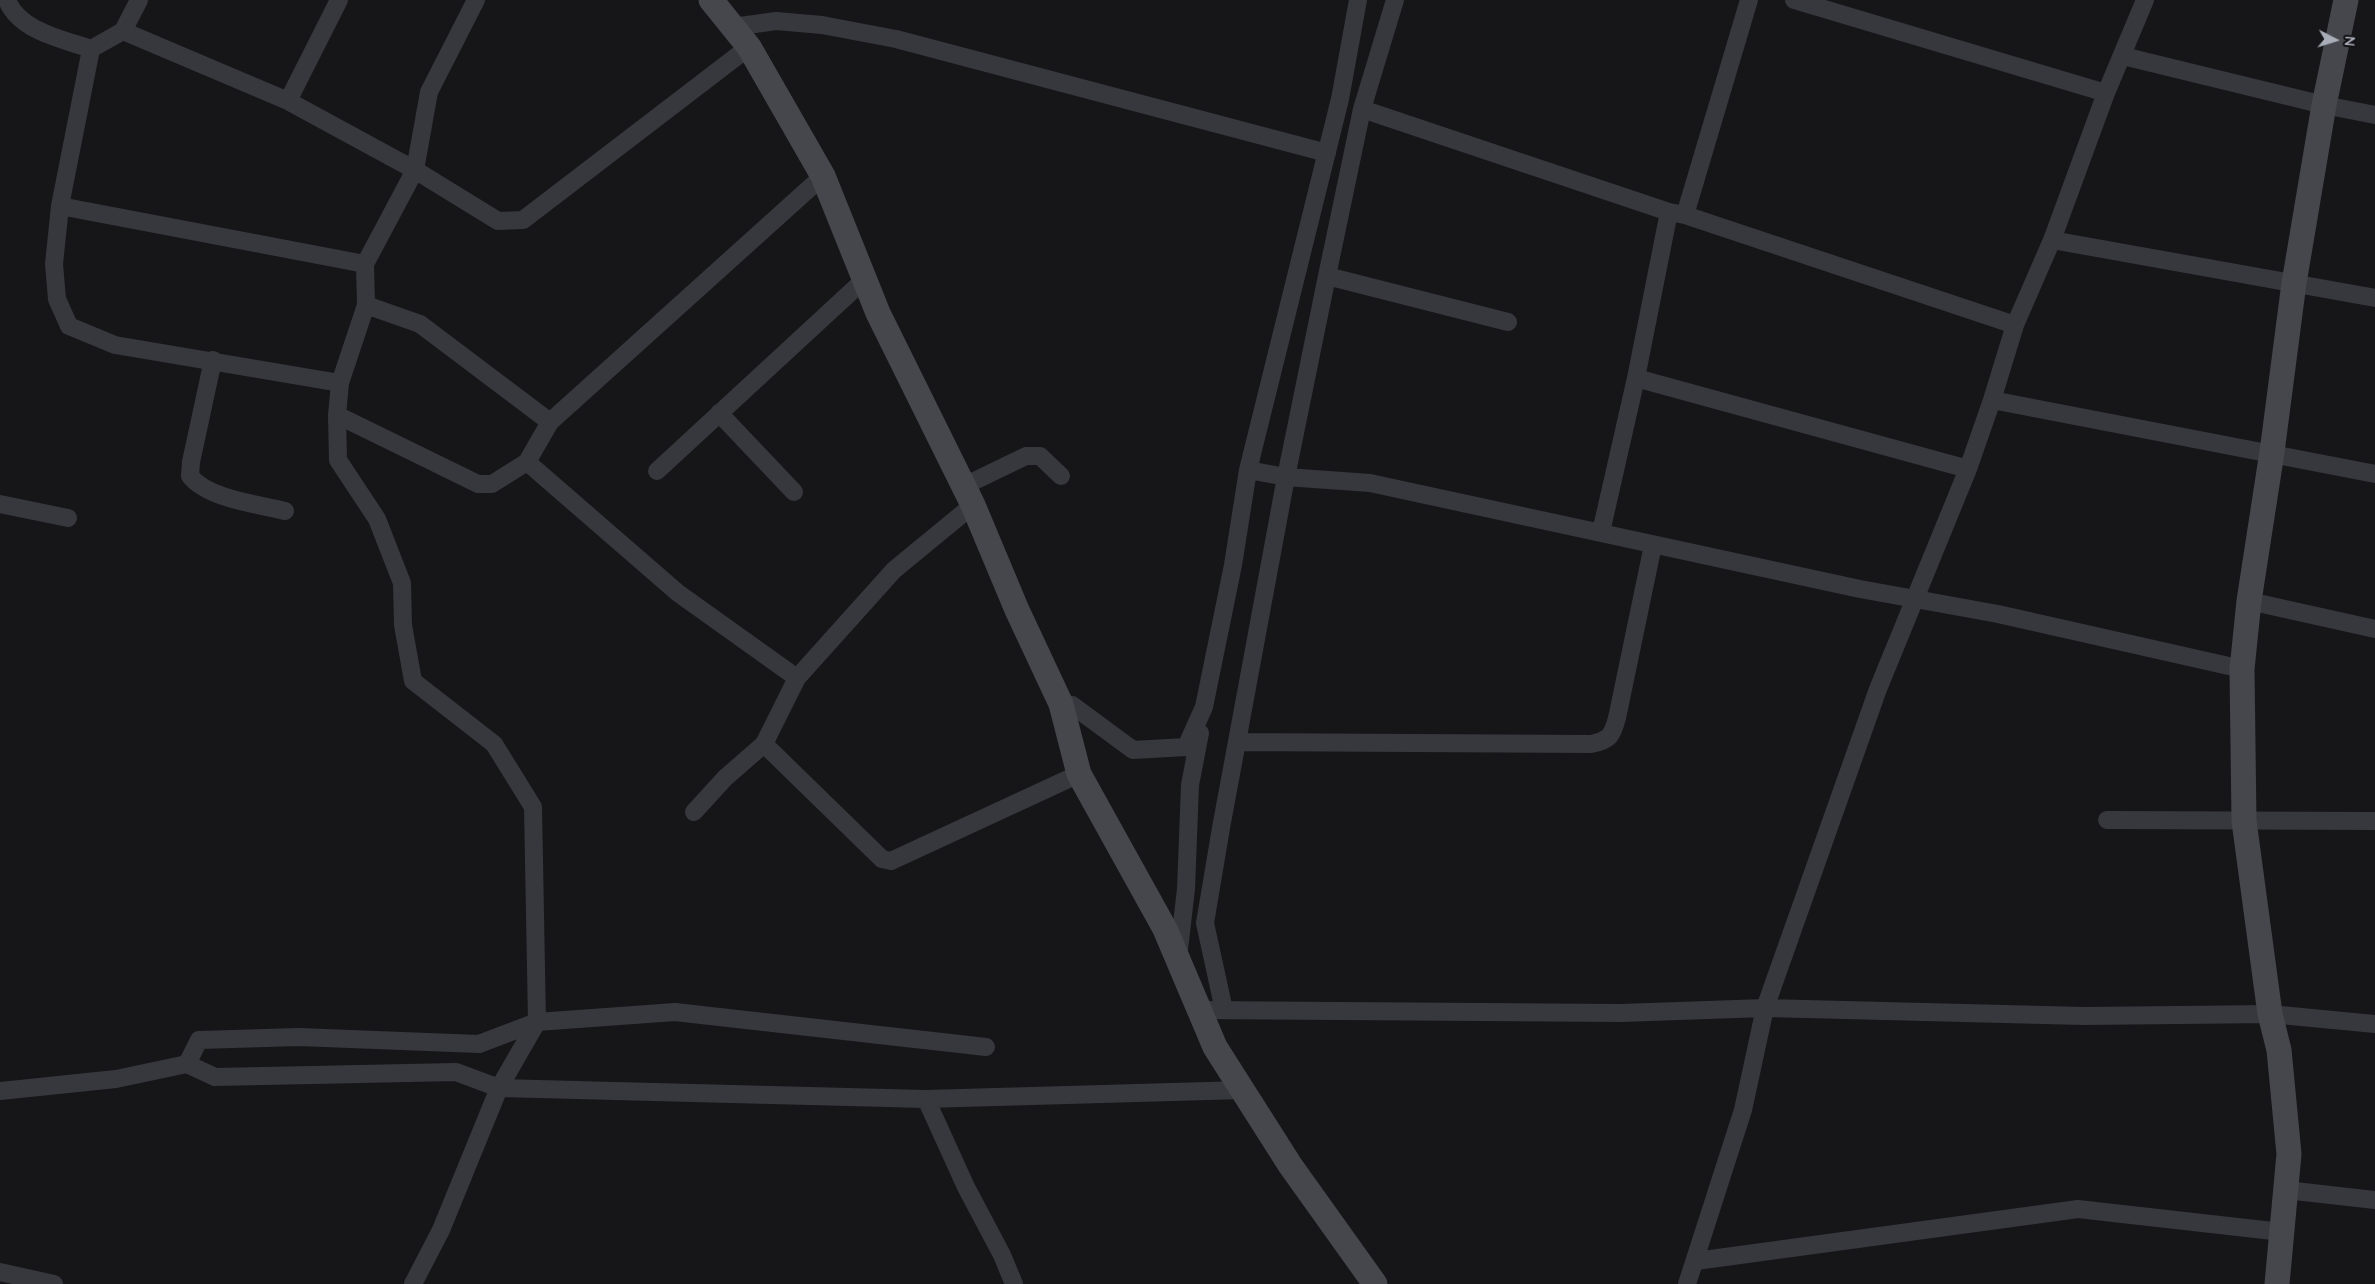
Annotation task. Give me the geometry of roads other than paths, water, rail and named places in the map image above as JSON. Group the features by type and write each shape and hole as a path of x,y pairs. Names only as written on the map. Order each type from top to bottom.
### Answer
{"street":[{"path":"7,0 11,12 40,31 91,49 123,31 139,0"},
{"path":"288,102 339,0"},
{"path":"413,1284 441,1230 499,1088 537,1022 533,808 494,744 413,681 404,625 402,582 377,519 338,460 337,415 340,383 366,305 364,264 415,170 429,92 476,0"},
{"path":"711,0 749,48 824,176 878,313 969,496 1017,610 1061,704 1079,774 1165,929 1215,1047 1290,1165 1375,1284"},
{"path":"1178,960 1186,889 1190,785 1233,565 1248,470 1340,99 1358,0"},
{"path":"1224,1010 1205,923 1286,477 1327,276 1362,109 1395,0"},
{"path":"1601,532 1636,378 1677,213 1749,0"},
{"path":"1794,0 2106,94"},
{"path":"1687,1284 1696,1261 1743,1110 1765,1008 1878,689 1968,468 1992,400 2015,325 2052,240 2106,94 2145,0"},
{"path":"2277,1284 2289,1154 2279,1050 2270,1014 2244,821 2242,669 2249,601 2272,452 2294,283 2324,105 2346,0"},
{"path":"732,27 776,21 822,25 896,38 1327,153"},
{"path":"123,31 288,102 415,170 498,221 523,220 749,48"},
{"path":"91,49 60,206 54,264 56,299 69,326 115,345 213,360 340,383"},
{"path":"2123,56 2324,105 2375,115"},
{"path":"1362,109 2015,325"},
{"path":"337,415 478,484 492,484 527,462 550,422 824,176"},
{"path":"60,206 364,264"},
{"path":"2052,240 2375,298"},
{"path":"1327,276 1508,322"},
{"path":"657,471 865,279"},
{"path":"366,305 420,324 550,422"},
{"path":"213,360 191,462 190,476 198,485 214,493 285,511"},
{"path":"1636,378 1968,468"},
{"path":"1992,400 2272,452 2375,474"},
{"path":"719,413 794,492"},
{"path":"694,812 725,778 764,744 797,678 894,570 969,496 1026,456 1040,456 1061,476"},
{"path":"527,462 678,593 797,678"},
{"path":"1248,470 1286,477 1370,483 1860,589 1914,597 2242,669"},
{"path":"0,504 68,518"},
{"path":"1237,742 1591,744 1605,741 1613,732 1617,718 1652,545"},
{"path":"2249,601 2375,628"},
{"path":"1061,704 1072,705 1133,750 1186,747 1204,708"},
{"path":"764,744 882,859 891,861 1079,774"},
{"path":"2106,820 2375,821"},
{"path":"1200,1010 1621,1013 1765,1008 2084,1016 2270,1014 2375,1024"},
{"path":"187,1064 199,1040 299,1037 479,1044 537,1022 675,1012 986,1047"},
{"path":"0,1091 116,1079 187,1064 215,1077 456,1072 499,1088 926,1099 1243,1090"},
{"path":"926,1099 966,1187 1002,1255 1014,1284"},
{"path":"2286,1190 2375,1200"},
{"path":"1696,1261 2078,1209 2282,1232"},
{"path":"0,1272 54,1284"}]}
